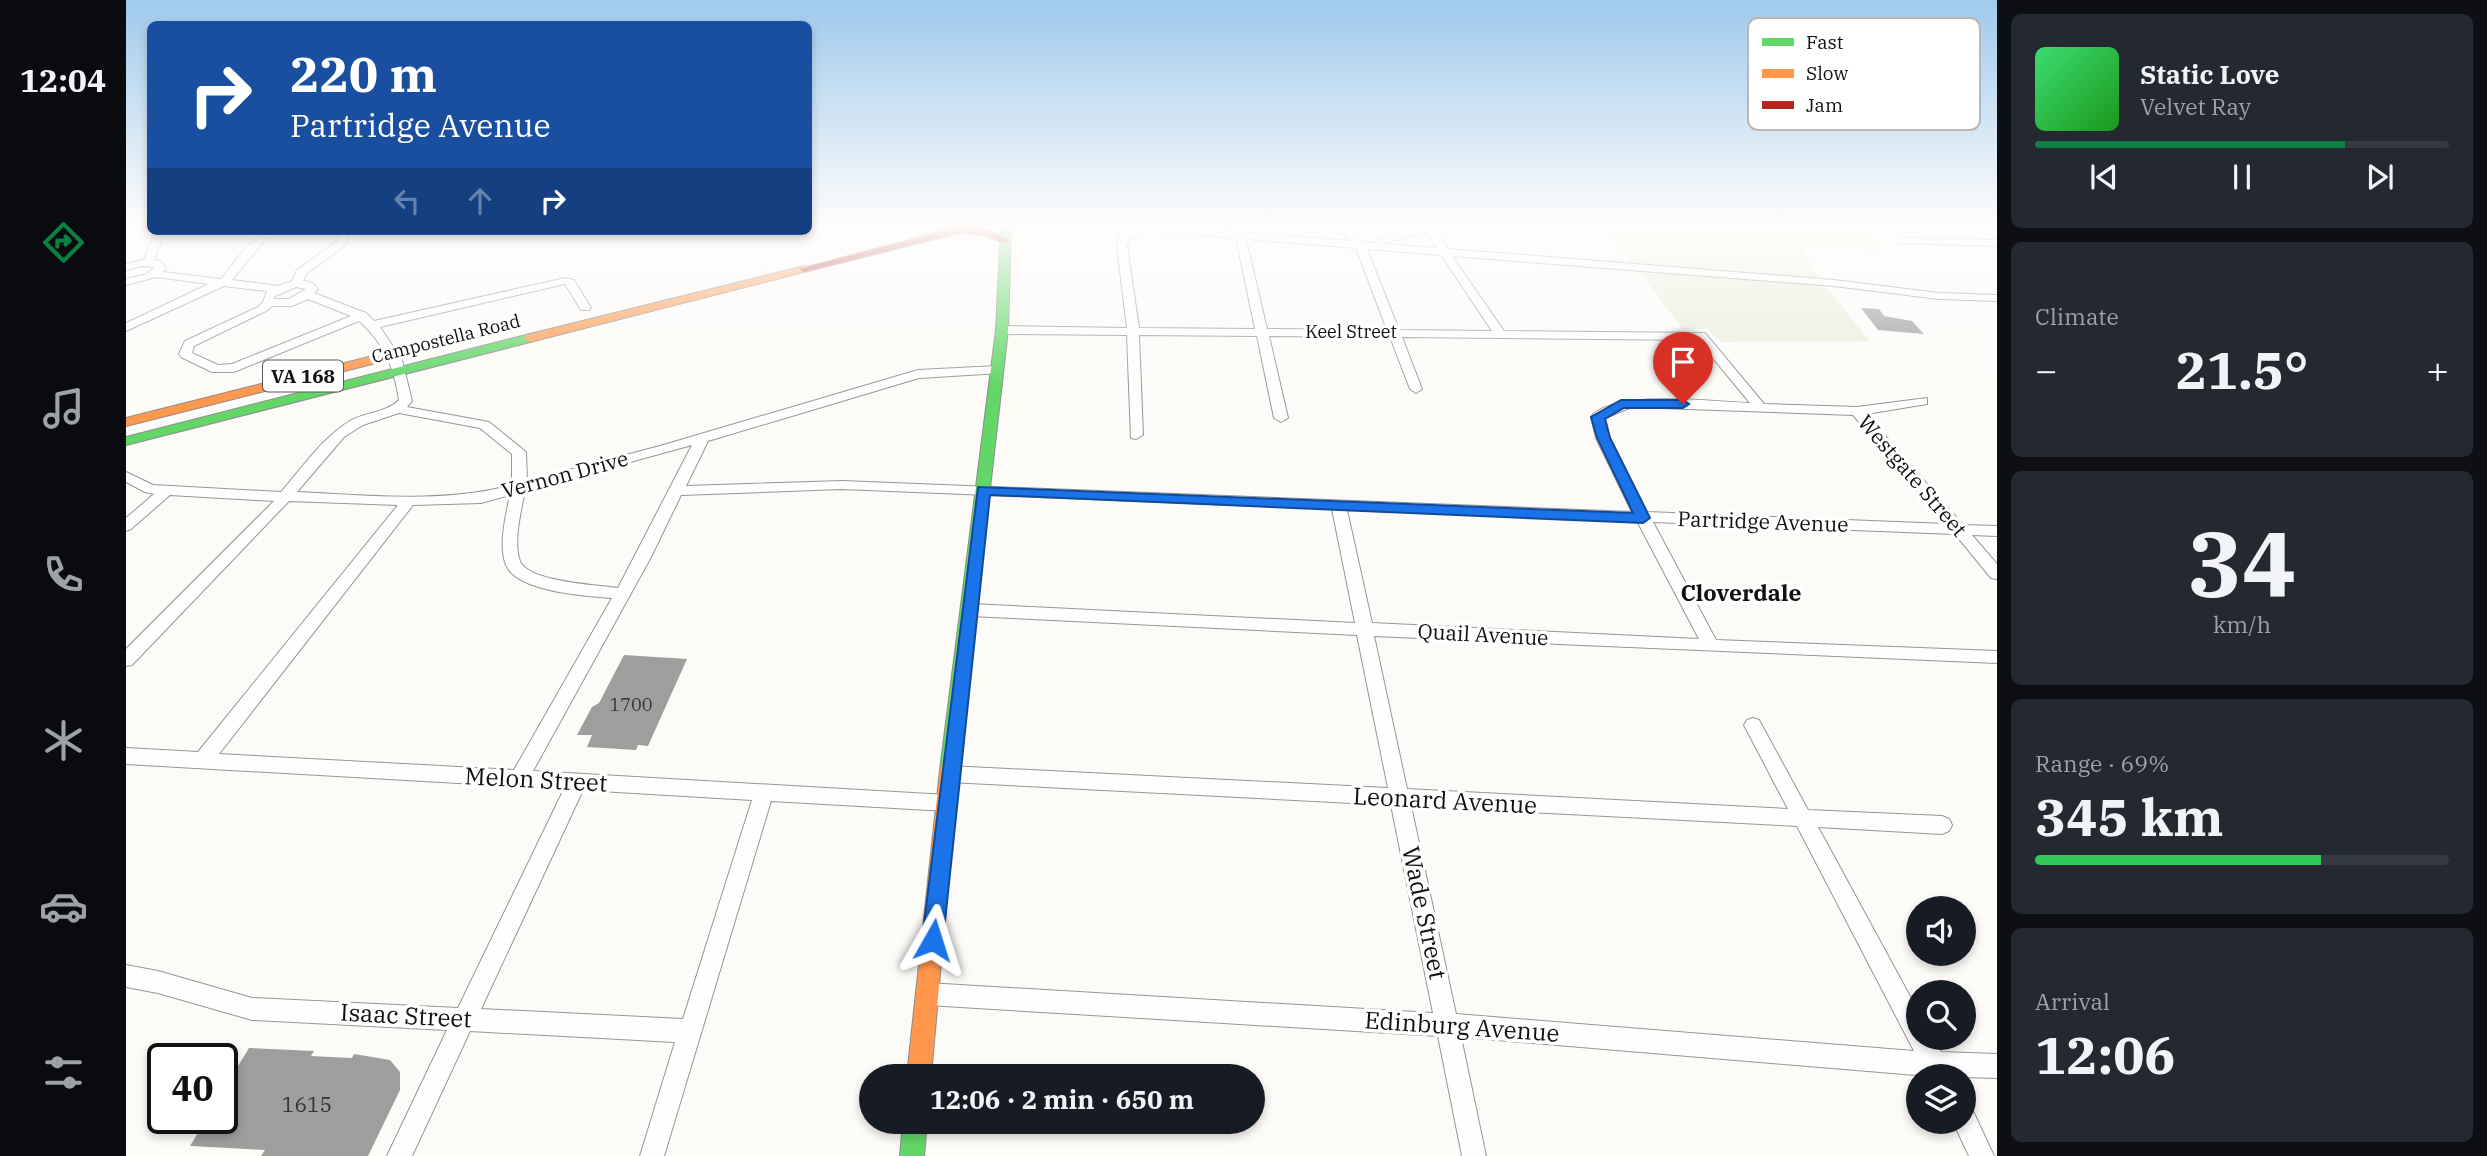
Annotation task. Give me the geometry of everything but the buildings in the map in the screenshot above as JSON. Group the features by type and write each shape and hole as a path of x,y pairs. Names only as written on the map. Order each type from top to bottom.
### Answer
{"main road":[{"name":"Campostella Road","path":"547,317 706,279"},
{"name":"Campostella Road","path":"126,442 767,279"},
{"path":"920,1064 950,774 1002,330 1004,279"},
{"name":"Campostella Road","path":"126,422 484,332"},
{"path":"912,1156 914,1134"}],"street":[{"path":"204,279 277,289 296,284 311,286 308,295"},
{"path":"296,284 297,279"},
{"path":"1126,279 1133,330 1136,435"},
{"path":"1251,279 1282,418"},
{"path":"1374,279 1416,390"},
{"path":"1462,279 1500,333"},
{"path":"1784,279 1939,296 1997,298"},
{"path":"126,327 225,281"},
{"path":"374,325 395,318 565,281 570,282 585,308"},
{"path":"270,302 267,297 277,289"},
{"path":"126,660 285,497 340,434 358,422 398,409 406,401 392,354 374,325 362,315 336,301 308,295 288,303 270,302 262,309 189,344 183,352 216,369 234,368 362,315"},
{"name":"Keel Street","path":"1002,330 1701,336 1759,406"},
{"name":"Vernon Drive","path":"126,476 139,485 166,491 409,502 481,498 918,374 997,370"},
{"path":"1857,411 1922,401"},
{"name":"Westgate Street","path":"1643,518 1599,427 1598,417 1603,412 1631,403 1857,411 1997,574"},
{"path":"398,409 484,425 519,452 521,470 512,560 517,572 531,579 622,594"},
{"path":"520,779 678,491 703,437"},
{"name":"Partridge Avenue","path":"678,491 842,485 1997,531"},
{"path":"126,526 166,491"},
{"path":"203,760 409,502"},
{"name":"Wade Street","path":"1339,506 1474,1156"},
{"path":"1643,518 1711,646"},
{"name":"Quail Avenue","path":"970,610 1997,657"},
{"path":"1753,725 1906,1012"},
{"name":"Melon Street","path":"126,756 947,803"},
{"name":"Leonard Avenue","path":"950,774 1941,825"},
{"path":"400,1156 577,782"},
{"path":"652,1156 763,794"},
{"name":"Isaac Street","path":"126,976 159,981 213,1001 252,1009 691,1031"},
{"name":"Edinburg Avenue","path":"927,994 1448,1026 1906,1067"},
{"name":"Edinburg Avenue","path":"1976,1067 1997,1066"},
{"path":"1971,1134 1982,1156"}],"green space":[{"path":"1644,279 1820,279 1869,341 1721,342 1707,329 1683,329"}],"traffic: fast":[{"path":"949,770 1002,330 1004,279"},
{"path":"126,441 530,338"},
{"path":"912,1156 914,1134"}],"traffic: slow":[{"path":"530,338 765,279"},
{"path":"126,422 468,336"},
{"path":"920,1064 949,770"}],"district":[{"name":"Cloverdale","path":"1741,593"}],"route":[{"path":"933,940 983,490 1643,518 1603,438 1598,417 1621,404 1683,404"}]}
